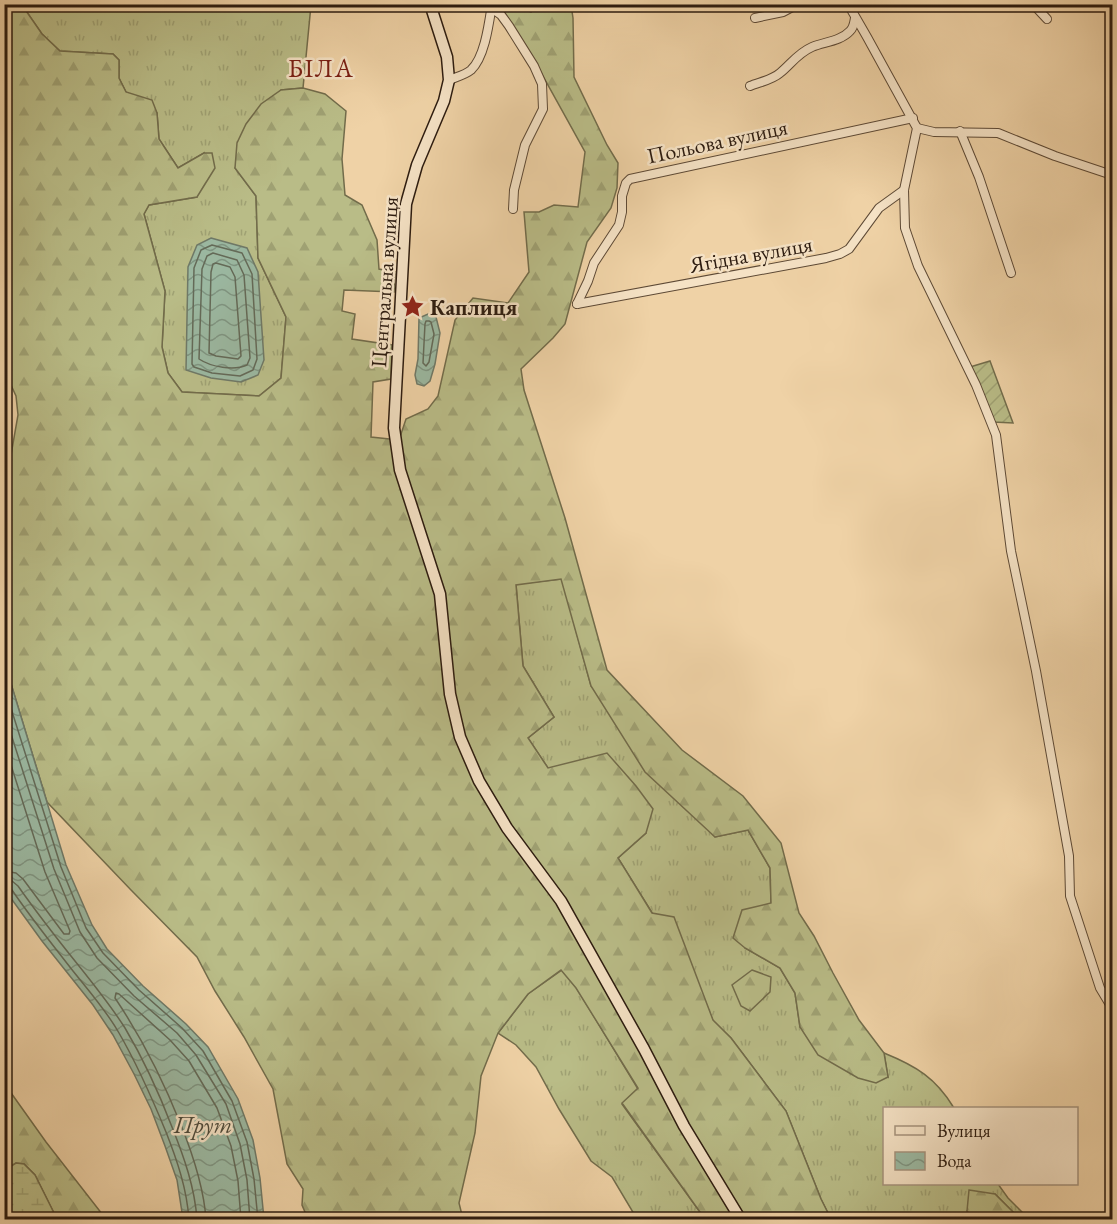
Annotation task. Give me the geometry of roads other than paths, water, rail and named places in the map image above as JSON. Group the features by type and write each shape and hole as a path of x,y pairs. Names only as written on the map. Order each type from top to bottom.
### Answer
{"main road":[{"name":"Центральна вулиця","path":"430,4 447,57 449,80 444,101 417,165 406,204 394,428 400,470 440,594 450,694 460,738 479,781 507,828 561,901 644,1049 684,1126 741,1220"}],"street":[{"path":"755,18 783,12 798,4"},
{"path":"848,4 917,128 904,190 905,228 918,266 976,385 996,435 1011,551 1036,670 1069,856 1070,896 1100,988 1113,1008"},
{"path":"1033,4 1047,19"},
{"path":"449,80 470,71 478,62 492,6"},
{"path":"492,6 509,26 534,66 542,84 543,109 525,145 514,190 513,210"},
{"path":"750,86 776,77 800,53 850,32 855,17"},
{"name":"Польова вулиця","path":"577,304 594,263 619,225 622,196 630,178 913,118"},
{"path":"917,128 934,132 998,133 1055,156 1113,175"},
{"path":"960,131 979,177 1011,273"},
{"name":"Ягідна вулиця","path":"577,304 840,254 849,249 879,208 904,190"}],"water":[{"path":"211,238 247,248 258,272 264,360 258,375 241,382 211,378 186,370 188,267 197,245"},
{"path":"428,314 436,317 440,333 430,381 424,386 417,384 415,375 418,359 419,318"},
{"name":"Прут","path":"5,664 66,865 92,925 107,949 208,1047 238,1099 253,1140 264,1219 183,1219 177,1180 151,1109 113,1035 93,1005 5,890"}],"place":[{"name":"Каплиця","path":"412,307"}],"district":[{"name":"БІЛА","path":"321,68"}]}
